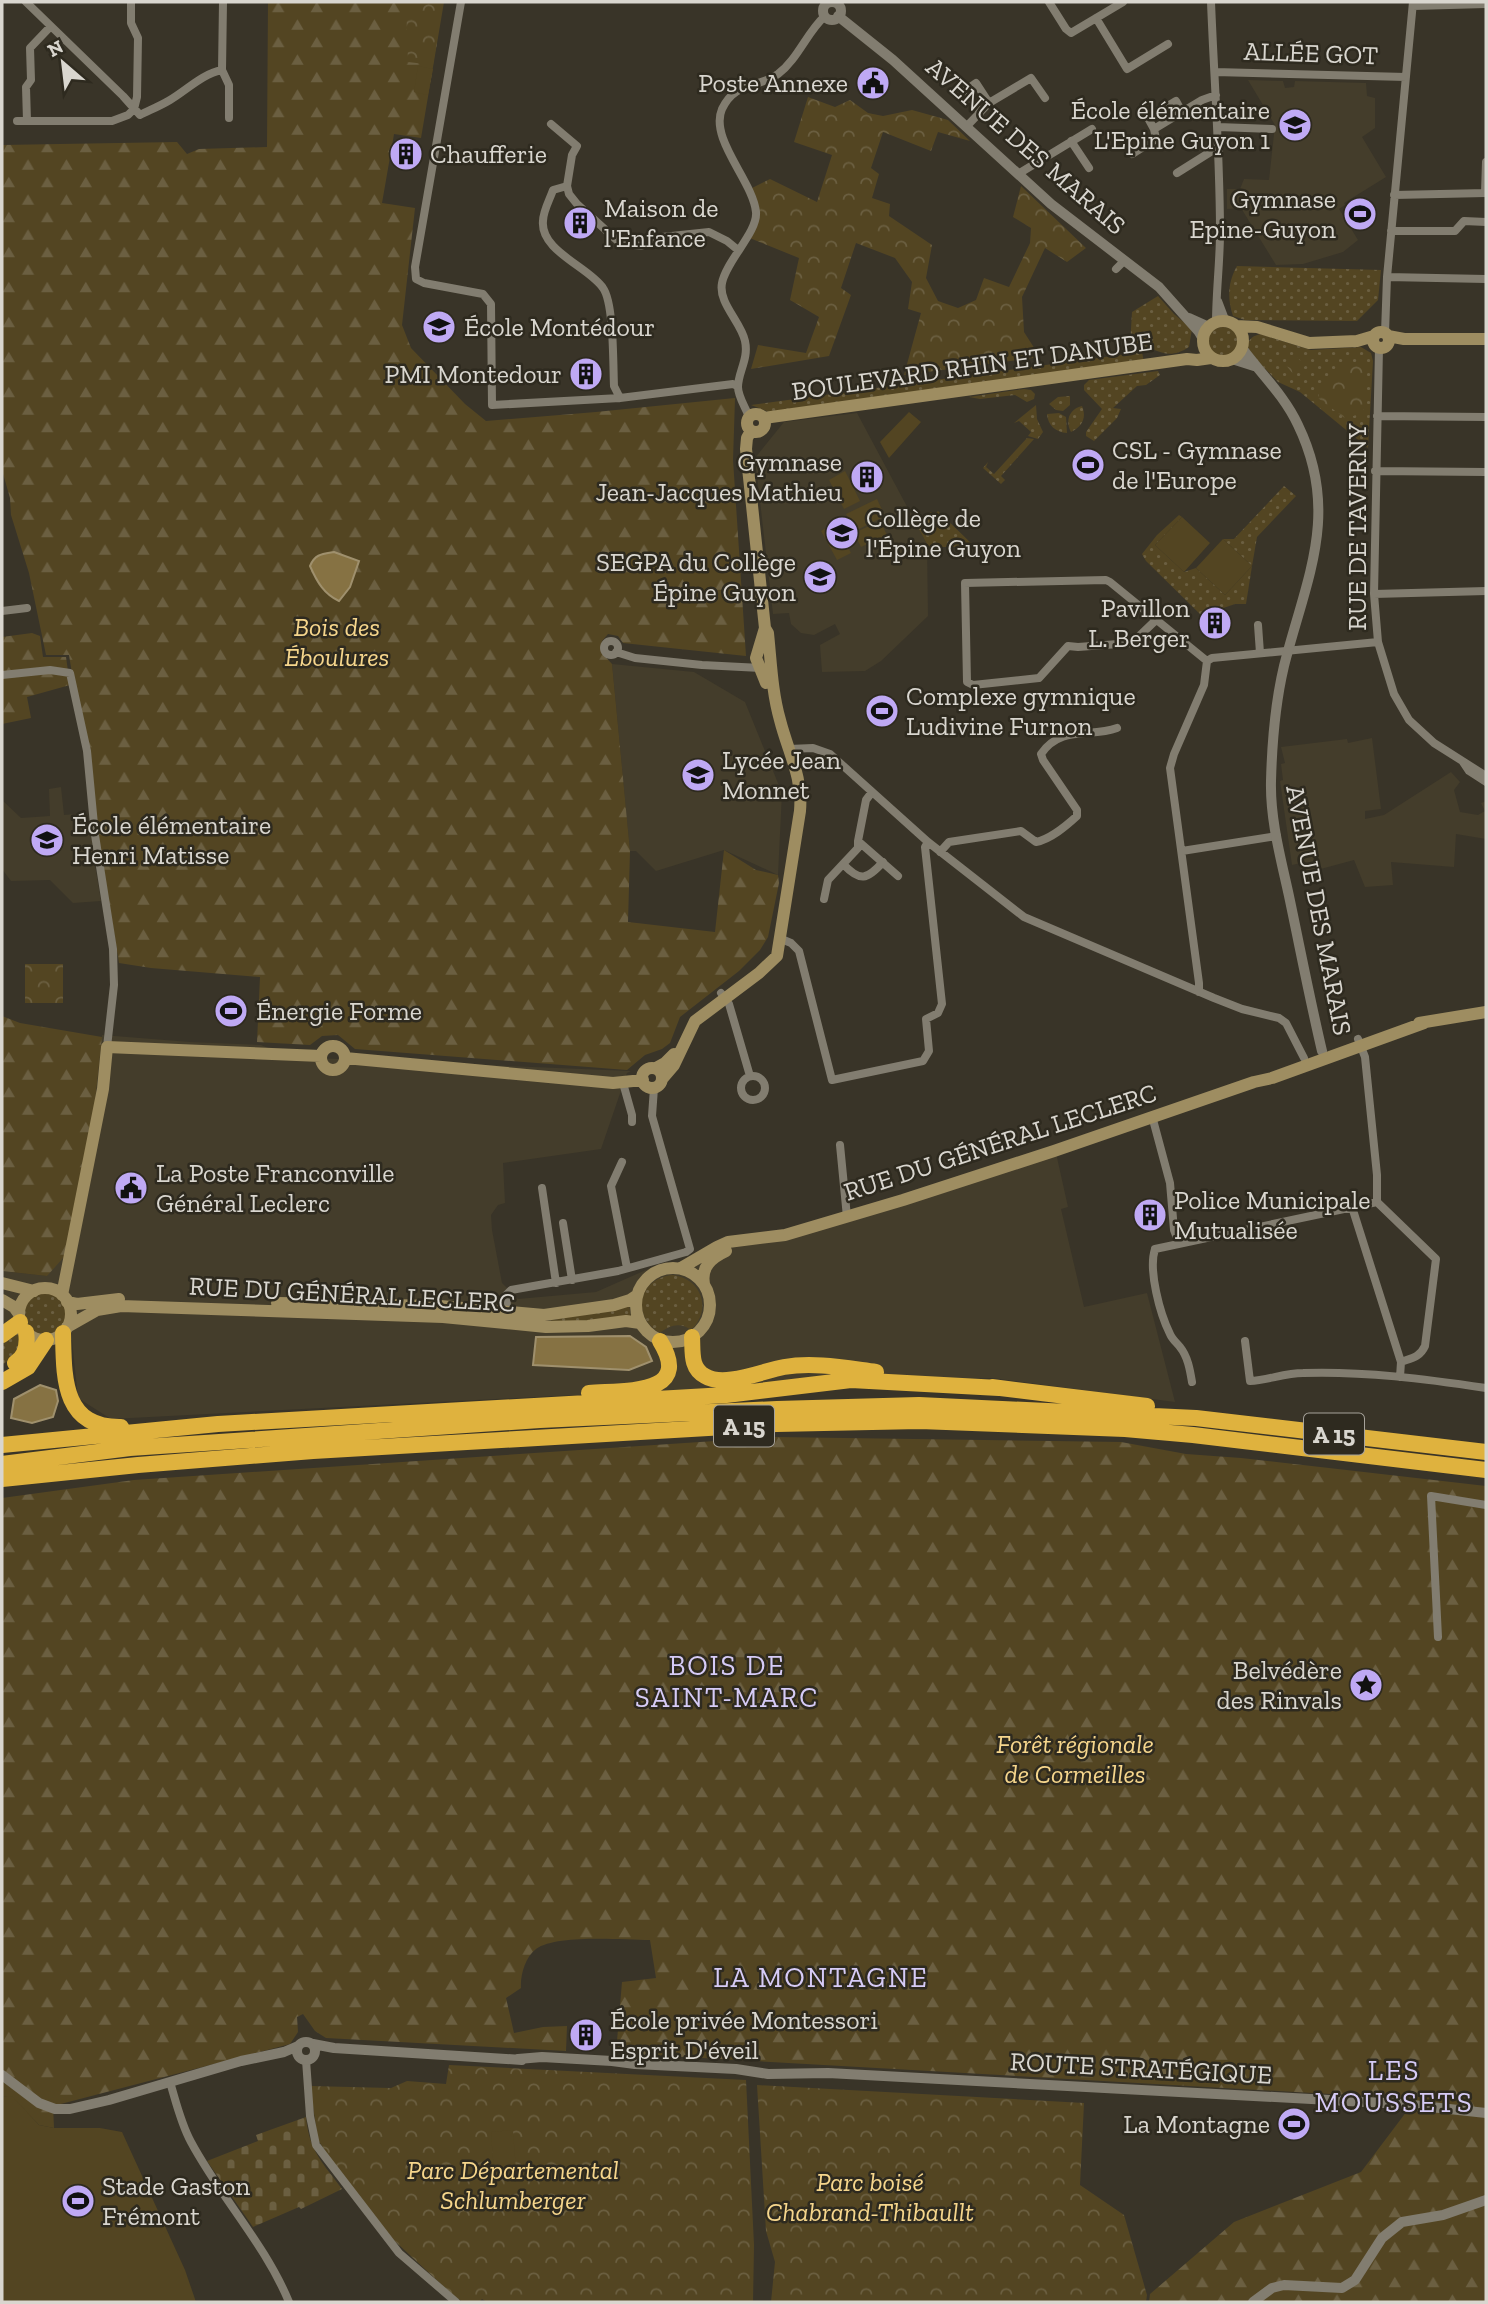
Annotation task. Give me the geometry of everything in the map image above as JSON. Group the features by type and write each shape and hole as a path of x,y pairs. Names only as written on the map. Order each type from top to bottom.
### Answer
{"highway":[{"path":"2,1335 22,1323 26,1349 22,1358 2,1370"},
{"path":"65,1330 68,1393 76,1409 87,1420 114,1427 218,1424"},
{"path":"692,1337 696,1369 703,1376 718,1381 788,1366 813,1365 1160,1407 1196,1418"},
{"path":"2,1382 28,1367 46,1340"},
{"path":"443,1410 654,1386 666,1377 670,1363 660,1340"},
{"path":"2,1444 218,1424 726,1395 851,1380 999,1388"},
{"name":"A 15","path":"2,1464 144,1447 540,1420 919,1405 1196,1418 1486,1452"},
{"name":"A 15","path":"2,1479 313,1451 776,1424 920,1421 1152,1432 1486,1470"}],"main road":[{"path":"1260,329 1242,344 1232,359 1222,362 1211,358 1203,342 1222,324 1257,327 1309,343 1486,339"},
{"path":"1222,324 1242,344"},
{"name":"BOULEVARD RHIN ET DANUBE","path":"1187,359 1203,342"},
{"name":"BOULEVARD RHIN ET DANUBE","path":"764,418 1187,359 1211,358"},
{"path":"755,414 764,418 763,428 758,432 751,431 747,423 749,417 755,414"},
{"path":"64,1298 69,1257 103,1089 107,1047 321,1056 326,1048 336,1046 345,1058 623,1083 643,1080 646,1070 657,1078 674,1065 686,1030 723,996 777,956 801,797 798,774 760,659 768,633 765,628 746,449 751,431"},
{"name":"RUE DU GÉNÉRAL LECLERC","path":"1254,1082 1272,1078 1328,1054 1394,1031 1486,1012"},
{"name":"RUE DU GÉNÉRAL LECLERC","path":"681,1268 728,1242 785,1235 846,1213 994,1171 1254,1082 1304,1060 1328,1054"},
{"name":"RUE DU GÉNÉRAL LECLERC","path":"704,1284 704,1271 713,1258 758,1238"},
{"path":"22,1323 23,1300 58,1276 69,1257"},
{"path":"666,1268 681,1268 694,1274 704,1284 709,1297 709,1316 702,1328 692,1337 673,1343 660,1340 650,1335 640,1323 635,1307 636,1296 642,1283 653,1273 666,1268"},
{"path":"2,1283 53,1290 64,1298 71,1314 65,1330 46,1340 33,1338 14,1307 2,1300"},
{"name":"RUE DU GÉNÉRAL LECLERC","path":"64,1298 76,1304 119,1299 440,1306 534,1315 585,1310 625,1302 636,1296"},
{"name":"RUE DU GÉNÉRAL LECLERC","path":"65,1330 97,1310 121,1306 440,1317 546,1327 588,1326 626,1321 640,1323"}],"street":[{"path":"17,121 112,121 128,115 134,109 137,97 138,38 131,23 131,2"},
{"path":"223,2 222,70 229,85 229,118"},
{"path":"461,2 416,260 416,279 424,283 483,294 489,299 492,405 620,398 733,384 737,386"},
{"path":"1049,2 1071,33 1123,2"},
{"path":"1211,2 1219,149 1220,252 1217,299 1222,324"},
{"path":"33,4 50,27 140,116 222,70"},
{"path":"1413,4 1486,4"},
{"name":"RUE DE TAVERNY","path":"1413,4 1394,195 1377,416 1374,594 1378,642 1394,694 1409,720 1434,743 1485,778"},
{"path":"749,417 737,386 746,361 746,342 721,288 727,267 757,217 754,198 721,135 722,110 733,93 782,71 828,6"},
{"name":"AVENUE DES MARAIS","path":"828,6 840,9 838,16 893,60 1120,265 1159,287 1199,332 1203,342"},
{"path":"1096,18 1127,69 1168,44"},
{"path":"27,121 26,87 31,80 30,48 50,27"},
{"name":"ALLÉE GOT","path":"1215,72 1406,77"},
{"path":"967,127 989,103 1031,78 1045,98"},
{"path":"980,113 966,90 976,83 989,103"},
{"path":"1154,129 1216,95"},
{"path":"1132,154 1156,139 1157,135 1148,118 1176,101 1182,112"},
{"path":"551,124 578,146 572,155 567,186 569,194 620,243 626,246 642,246 662,237 709,232 738,250"},
{"path":"1218,127 1272,129"},
{"path":"1018,174 1091,128"},
{"path":"1071,141 1089,168"},
{"path":"1177,173 1219,149"},
{"path":"1394,195 1485,193 1486,162"},
{"path":"567,186 554,190 542,219 543,229 554,246 603,287 608,300 614,386 620,398"},
{"path":"1391,230 1455,232 1464,221 1486,222"},
{"path":"1387,277 1486,279"},
{"name":"AVENUE DES MARAIS","path":"1180,312 1192,320 1222,324"},
{"name":"AVENUE DES MARAIS","path":"1242,344 1256,366 1281,395 1299,426 1309,452 1317,493 1317,544 1278,694 1272,738 1271,803 1328,1054"},
{"path":"1232,359 1256,366"},
{"path":"1377,416 1486,417"},
{"path":"1375,471 1486,472"},
{"path":"1156,620 1132,643 1068,646 1039,678 973,685 967,682 965,583 1106,580 1156,620 1207,662"},
{"path":"1374,594 1486,591"},
{"path":"2,611 27,608"},
{"path":"1258,625 1260,653"},
{"path":"1199,992 1170,768 1204,685 1207,662 1212,658 1378,642"},
{"path":"616,652 635,658 702,665 760,659"},
{"path":"2,675 50,670 70,673 87,751 95,835 113,949 114,985 107,1047"},
{"path":"940,852 949,842 1021,831 1037,842 1057,831 1077,816 1077,810 1041,754 1065,735 1117,728"},
{"path":"788,746 813,748 830,754 940,852 1034,923 1242,1009 1279,1018 1286,1023 1304,1060"},
{"path":"824,899 828,880 858,848 866,800 872,792"},
{"path":"1182,851 1277,836"},
{"path":"858,841 898,876"},
{"path":"779,938 791,943 799,951 832,1080 923,1061 929,1051 925,1023 929,1016 938,1013 942,1004 925,847 928,842"},
{"path":"843,864 853,875 861,877 872,875 883,862"},
{"path":"723,996 729,1004 750,1076"},
{"path":"1360,1042 1365,1057 1376,1162 1377,1202 1436,1259 1425,1346 1422,1353 1401,1362"},
{"name":"RUE DU GÉNÉRAL LECLERC","path":"1288,1071 1304,1060"},
{"path":"507,1306 508,1292 627,1268 690,1249 652,1116 657,1078"},
{"path":"623,1083 632,1122"},
{"path":"1152,1116 1170,1183 1174,1230 1179,1243"},
{"path":"840,1145 846,1213"},
{"path":"622,1162 611,1186 627,1268"},
{"path":"542,1188 556,1283"},
{"path":"1155,1249 1377,1202"},
{"path":"1352,1207 1401,1362 1400,1377"},
{"path":"563,1223 572,1280"},
{"path":"1174,1230 1155,1249 1155,1285 1162,1314 1171,1336 1182,1349 1192,1382"},
{"path":"1245,1341 1250,1381 1300,1373 1400,1377 1486,1388"},
{"path":"1438,1637 1431,1496 1486,1505"},
{"name":"ROUTE STRATÉGIQUE","path":"2,2075 39,2103 61,2109 92,2104 241,2061 334,2048 518,2059 541,2063 768,2068 794,2072 1403,2104 1486,2112"},
{"path":"306,2052 311,2126 321,2154 398,2253 456,2302"},
{"path":"170,2082 190,2140 252,2234 289,2302"},
{"path":"1253,2302 1272,2288 1284,2285 1342,2288 1355,2280 1382,2238 1402,2222 1443,2215 1486,2200"}],"shaded area":[{"path":"1248,80 1283,81 1285,88 1294,87 1295,81 1366,83 1367,96 1375,98 1375,128 1362,137 1386,177 1344,203 1339,209 1358,240 1343,252 1303,264 1276,265 1241,208 1227,209 1227,189 1240,189 1244,179 1269,180 1275,125"},
{"name":"Collège de l'Épine Guyon","path":"857,413 927,544 928,616 881,661 865,671 822,672 820,645 840,634 835,624 814,635 801,633 791,624 789,613 773,614 755,458 784,422"},
{"path":"334,552 359,561 350,587 339,601 321,587 310,566 322,554"},
{"name":"Lycée Jean Monnet","path":"612,664 694,672 745,702 782,793 778,875 724,850 656,871 636,851 630,851"},
{"path":"1372,738 1381,809 1365,811 1365,819 1384,815 1451,772 1460,782 1454,790 1460,812 1478,815 1485,811 1481,803 1486,801 1486,839 1456,834 1454,867 1391,862 1393,885 1365,887 1354,860 1302,874 1301,863 1292,865 1280,781 1283,780 1281,764 1285,763 1281,747 1347,739 1348,743"},
{"name":"École élémentaire Henri Matisse","path":"61,787 64,815 75,814 81,817 82,827 91,826 101,901 73,903 50,880 11,881 2,869 2,800 21,818 50,816 49,789"},
{"path":"102,1035 261,1045 289,1057 631,1071 627,1073 601,1149 503,1163 505,1203 498,1205 491,1215 492,1230 502,1283 518,1299 596,1292 655,1266 680,1262 1056,1153 1068,1207 1061,1209 1084,1307 1147,1293 1175,1402 992,1378 555,1396 111,1419 78,1398 72,1340 2,1340 2,1271 47,1276 94,1111"},
{"path":"630,1336 646,1347 652,1361 629,1370 533,1365 536,1337"},
{"path":"40,1385 56,1390 58,1401 53,1417 32,1423 11,1418 14,1399"}],"green space":[{"name":"Bois des Éboulures","path":"268,2 444,2 421,138 394,134 382,203 415,208 402,325 411,348 465,404 486,421 735,398 733,460 746,656 623,643 618,636 608,634 602,641 601,652 612,664 630,851 628,922 715,932 724,850 756,870 778,875 779,883 768,937 760,950 739,971 680,1017 670,1043 645,1055 627,1070 355,1049 338,1035 322,1036 310,1045 257,1042 260,977 119,963 69,655 46,655 29,573 11,515 10,498 2,470 2,145 177,142 187,154 199,149 267,147"},
{"path":"406,2 443,2 433,65 408,62"},
{"path":"418,66 433,69 428,95 414,92"},
{"path":"808,97 835,107 850,100 868,113 883,116 912,110 948,120 970,141 938,132 931,151 883,132 871,168 879,174 872,198 890,204 889,216 932,245 926,278 938,301 958,308 976,300 984,278 1009,287 1030,243 1031,228 1013,217 1021,186 1086,248 1067,262 1045,248 1022,297 1024,332 1040,357 904,375 921,313 908,309 912,282 895,258 856,243 841,288 851,295 829,356 751,369 758,345 806,353 819,317 790,300 799,258 747,237 757,217 750,189 770,179 817,202 832,155 794,142"},
{"path":"1237,266 1381,270 1378,300 1357,321 1245,320 1233,316 1230,303 1230,284"},
{"path":"1158,296 1192,329 1189,347 1180,352 1172,354 1147,347 1130,346 1132,312"},
{"path":"1223,327 1229,328 1237,336 1237,348 1229,356 1223,357 1217,356 1209,348 1208,342 1209,336 1217,328"},
{"path":"1260,334 1311,350 1361,347 1371,353 1373,361 1368,448 1300,392 1278,382 1247,350 1250,339"},
{"path":"1142,352 1144,362 769,412 751,405"},
{"path":"1296,356 1305,366 1294,375 1285,364"},
{"path":"1359,361 1367,363 1363,412 1346,419 1318,398 1319,393 1335,369"},
{"path":"1158,371 1160,375 1146,385 1137,386 1113,408 1121,409 1117,418 1094,441 1086,436 1102,409 1084,390 1084,385 1089,380"},
{"path":"1024,389 1035,394 1034,399 1027,402 1015,395 980,399 969,397"},
{"path":"1070,396 1070,405 1063,411 1056,410 1049,404 1058,397"},
{"path":"1036,405 1037,419 1043,432 1038,439 1028,436 1031,432 1019,421 1014,423"},
{"path":"1082,406 1083,422 1071,432 1069,416"},
{"path":"909,412 921,422 889,458 880,442"},
{"path":"1059,413 1066,417 1067,433 1056,430 1049,422 1047,414"},
{"path":"1027,438 1034,439 1001,476 1005,480 1001,484 983,468 988,462 986,467 994,474"},
{"path":"845,471 860,501 844,509 829,480"},
{"path":"1284,486 1296,496 1257,537 1252,566 1223,539 1234,539"},
{"path":"877,499 885,516 855,531 846,514"},
{"path":"938,511 975,547 940,547 934,554 927,554 927,544 915,522 931,512 934,515"},
{"path":"1179,515 1182,517 1155,545 1184,572 1196,568 1225,595 1252,566 1246,604 1235,604 1209,613 1209,616 1204,618 1146,561 1142,554 1157,535"},
{"path":"1182,517 1210,543 1184,572 1155,545"},
{"path":"880,521 887,535 861,547 854,533"},
{"path":"835,523 851,553 837,560 821,531"},
{"path":"1223,539 1252,566 1225,595 1196,568"},
{"path":"32,633 40,636 43,657 66,657 70,685 27,697 31,718 2,724 2,637"},
{"path":"25,964 63,964 63,1003 25,1003"},
{"path":"2,1016 20,1023 102,1037 94,1111 64,1257 47,1276 2,1271"},
{"path":"672,1275 682,1277 697,1288 701,1296 701,1313 691,1330 675,1326 660,1333 645,1317 642,1299 652,1283"},
{"path":"45,1293 60,1299 66,1314 60,1329 45,1335 30,1329 24,1314 30,1299"},
{"path":"629,1304 631,1318 549,1321"},
{"path":"18,1333 23,1343 2,1365 2,1338"},
{"name":"Forêt régionale de Cormeilles","path":"774,1437 1121,1442 1186,1454 1486,1486 1486,2302 1149,2302 1150,2294 1234,2222 1361,2172 1416,2099 616,2053 622,1982 656,1978 650,1940 559,1941 536,1949 529,1957 522,1972 521,1988 506,1998 514,2033 543,2027 567,2026 566,2051 326,2038 315,2031 303,2014 297,2017 298,2032 290,2044 53,2106 54,2128 39,2125 13,2098 2,2096 2,1498 134,1480"},
{"name":"Parc Départemental Schlumberger","path":"449,2065 746,2080 754,2245 753,2302 487,2302 482,2299 479,2302 463,2302 455,2297 385,2232 339,2172 318,2140 310,2086 391,2088 407,2081 446,2084"},
{"name":"Parc boisé Chabrand-Thibaullt","path":"757,2085 1084,2103 1080,2185 1124,2215 1147,2295 1146,2302 771,2302 775,2262 766,2231"},
{"name":"Stade Gaston Frémont","path":"2,2096 13,2097 39,2125 54,2128 100,2128 122,2132 185,2270 196,2302 2,2302"},
{"path":"306,2117 314,2148 342,2189 301,2209 299,2207 253,2227 207,2161 258,2141 256,2135"},
{"path":"513,2130 516,2171 494,2173 491,2132"}],"place":[{"name":"Poste Annexe","path":"873,83"},
{"name":"École élémentaire L'Epine Guyon 1","path":"1295,125"},
{"name":"Chaufferie","path":"406,154"},
{"name":"Gymnase Epine-Guyon","path":"1360,214"},
{"name":"Maison de l'Enfance","path":"580,223"},
{"name":"École Montédour","path":"439,327"},
{"name":"PMI Montedour","path":"586,374"},
{"name":"CSL - Gymnase de l'Europe","path":"1088,465"},
{"name":"Gymnase Jean-Jacques Mathieu","path":"867,477"},
{"name":"Collège de l'Épine Guyon","path":"842,533"},
{"name":"SEGPA du Collège Épine Guyon","path":"820,577"},
{"name":"Pavillon L. Berger","path":"1215,623"},
{"name":"Complexe gymnique Ludivine Furnon","path":"882,711"},
{"name":"Lycée Jean Monnet","path":"698,775"},
{"name":"École élémentaire Henri Matisse","path":"47,840"},
{"name":"Énergie Forme","path":"231,1011"},
{"name":"La Poste Franconville Général Leclerc","path":"131,1188"},
{"name":"Police Municipale Mutualisée","path":"1150,1215"},
{"name":"Belvédère des Rinvals","path":"1366,1685"},
{"name":"École privée Montessori Esprit D'éveil","path":"586,2035"},
{"name":"La Montagne","path":"1294,2124"},
{"name":"Stade Gaston Frémont","path":"78,2201"}],"district":[{"name":"BOIS DE SAINT-MARC","path":"727,1681"},
{"name":"LA MONTAGNE","path":"821,1977"},
{"name":"LES MOUSSETS","path":"1394,2086"}]}
